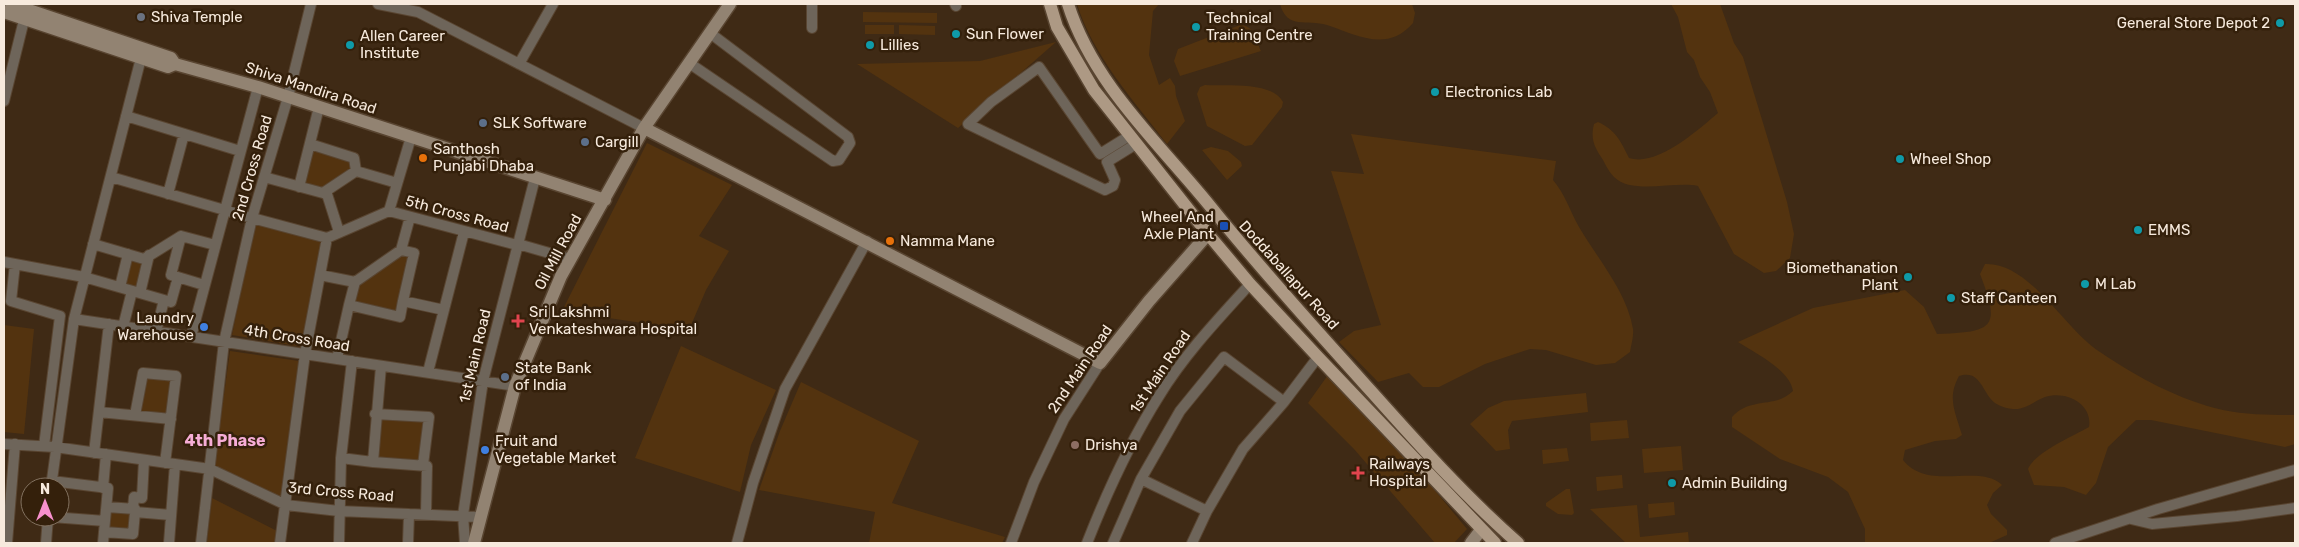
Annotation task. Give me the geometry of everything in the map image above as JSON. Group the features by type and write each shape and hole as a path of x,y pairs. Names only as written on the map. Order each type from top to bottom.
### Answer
{"main road":[{"path":"1050,4 1057,27 1094,90 1153,167 1208,234 1250,284 1318,357 1481,530 1496,543"},
{"name":"Doddaballapur Road","path":"1068,4 1074,24 1108,83 1165,156 1255,261 1425,452 1518,543"},
{"path":"1153,167 1165,156"}],"street":[{"name":"Shiva Mandira Road","path":"11,4 26,14 171,58 175,64 258,87 605,200"},
{"name":"2nd Cross Road","path":"201,543 224,342 252,218 288,97 311,4"},
{"path":"378,4 418,12 867,241 1100,363"},
{"path":"518,64 553,4"},
{"name":"Oil Mill Road","path":"474,543 515,386 561,276 644,128 730,4"},
{"path":"812,4 812,28"},
{"path":"4,12 26,14 168,67 175,64"},
{"path":"4,101 26,14"},
{"path":"689,63 833,161 838,160 850,143 848,137 710,33"},
{"path":"50,447 74,319 141,58"},
{"path":"1039,68 1104,158 1116,180 1113,186 1105,190 968,124 991,102 1039,68"},
{"path":"191,337 258,87"},
{"path":"299,187 319,107"},
{"path":"126,116 240,151"},
{"path":"168,194 184,134"},
{"path":"111,177 327,238 389,211 411,138"},
{"path":"1104,158 1132,140"},
{"path":"310,144 354,158 356,170"},
{"path":"264,177 323,193 356,170"},
{"path":"356,170 397,184"},
{"name":"1st Main Road","path":"465,543 463,515 483,381 535,178"},
{"path":"326,191 340,232"},
{"name":"5th Cross Road","path":"389,211 570,259"},
{"path":"337,359 355,282 401,250 410,217"},
{"path":"428,372 464,232"},
{"name":"2nd Main Road","path":"1011,543 1034,482 1064,419 1100,363 1149,302 1208,234"},
{"path":"92,244 144,259 181,236 215,245"},
{"path":"181,236 171,275 204,285"},
{"path":"280,543 305,354 327,238"},
{"path":"737,543 753,483 785,389 867,241"},
{"path":"349,305 400,316 414,253 401,250"},
{"path":"120,287 128,254"},
{"path":"123,327 149,256"},
{"path":"4,262 84,277 172,302 178,277"},
{"path":"15,264 11,300 60,316 50,447 52,477"},
{"path":"320,275 355,282"},
{"name":"1st Main Road","path":"1087,543 1101,507 1130,447 1159,395 1204,334 1250,284"},
{"path":"156,332 164,300"},
{"path":"404,300 444,310"},
{"name":"4th Cross Road","path":"74,319 515,386"},
{"path":"94,453 109,324"},
{"path":"1113,543 1141,479 1180,411 1224,357 1284,402"},
{"path":"1192,543 1206,512 1243,449 1284,402 1318,357"},
{"path":"339,543 341,458 352,361"},
{"path":"373,462 375,414 381,366"},
{"path":"135,415 143,373 176,376 171,419 171,515 169,543"},
{"path":"99,412 171,419"},
{"path":"375,414 430,417 423,465 426,466 426,514"},
{"name":"3rd Cross Road","path":"4,444 50,447 210,469 286,505 339,510 480,517"},
{"path":"7,543 15,444"},
{"path":"102,488 106,454"},
{"path":"341,458 423,465"},
{"path":"70,520 105,526 133,534 134,497 142,498 144,460"},
{"path":"2055,543 2130,518 2295,470"},
{"path":"1141,479 1206,512"},
{"path":"70,485 108,488 104,543"},
{"path":"106,507 171,515"},
{"path":"2130,518 2152,524 2237,516 2295,508"},
{"path":"408,543 409,514"},
{"path":"46,543 48,527"},
{"path":"1471,543 1481,530"}],"shaded area":[{"path":"1077,4 1159,4 1153,11 1149,55 1159,85 1170,78 1175,86 1176,96 1185,121 1167,144 1128,95 1104,60 1093,42"},
{"path":"1280,4 1412,4 1415,13 1413,23 1403,32 1393,37 1372,39 1320,23 1293,20 1287,17"},
{"path":"1671,4 1720,4 1734,43 1743,57 1787,202 1794,234 1790,258 1776,271 1764,273 1734,254 1698,186 1642,186 1622,182 1611,174 1596,148 1593,130 1594,124 1598,122 1614,133 1629,158 1640,159 1652,157 1676,145 1718,113 1710,92 1700,77 1694,60 1687,52 1678,17"},
{"path":"863,12 937,13 937,23 863,22"},
{"path":"865,25 894,25 894,34 865,34"},
{"path":"899,25 935,26 935,35 899,34"},
{"path":"1240,25 1251,30 1261,51 1180,76 1174,61 1178,49"},
{"path":"1056,42 958,128 857,64 980,61"},
{"path":"1205,85 1236,85 1259,88 1277,95 1283,102 1282,107 1252,145 1245,146 1207,126 1197,94 1200,87"},
{"path":"1351,134 1556,161 1553,180 1625,302 1633,329 1630,352 1615,363 1596,365 1546,350 1530,349 1485,364 1439,387 1423,387 1409,373 1378,382 1339,342 1354,331 1381,325 1331,171 1364,174"},
{"path":"647,143 732,185 699,236 729,251 706,290 689,330 562,311"},
{"path":"1211,147 1228,151 1241,162 1242,166 1227,180 1202,150"},
{"path":"313,149 351,160 352,170 323,188 303,183"},
{"path":"255,224 325,241 302,347 232,335"},
{"path":"401,253 411,255 398,313 353,304 358,284"},
{"path":"129,258 146,263 140,289 122,285"},
{"path":"1985,264 2001,266 2017,274 2032,285 2087,342 2114,361 2159,387 2207,406 2232,412 2295,415 2295,444 2285,447 2151,420 2136,420 2108,447 2096,483 2086,495 2064,487 2034,485 2028,469 2032,463 2055,445 2089,427 2087,412 2069,397 2053,395 2022,408 2007,408 1995,403 1977,379 1966,375 1959,376 1953,391 1953,405 1962,435 1956,439 1935,441 1905,450 1903,460 1913,469 1926,474 1939,476 1980,476 1992,479 2002,485 1993,493 1987,505 1991,514 2007,530 2007,535 1989,543 1865,543 1865,529 1848,492 1828,477 1780,459 1732,427 1732,417 1739,411 1755,404 1779,400 1793,391 1786,376 1779,369 1738,342 1813,308 1905,290 1924,307 1937,334 1971,331 1981,328 1988,323 1991,316 1987,292 1980,274"},
{"path":"4,325 34,329 24,434 4,432"},
{"path":"681,346 776,390 751,445 740,492 635,458"},
{"path":"230,351 299,361 284,499 214,468"},
{"path":"1333,368 1467,529 1454,543 1435,543 1354,449 1308,403"},
{"path":"145,376 174,379 169,416 140,413"},
{"path":"801,382 919,441 892,503 1005,537 1002,543 869,543 875,512 759,490 780,431"},
{"path":"1586,393 1588,412 1512,421 1508,430 1510,449 1496,451 1470,424 1488,408 1504,401"},
{"path":"378,417 427,421 422,463 377,461"},
{"path":"1627,420 1629,438 1591,441 1590,423"},
{"path":"1681,446 1683,470 1644,473 1642,449"},
{"path":"1567,448 1569,461 1543,464 1542,450"},
{"path":"1622,475 1623,488 1597,491 1596,477"},
{"path":"1566,489 1570,489 1574,513 1572,515 1558,514 1546,506 1546,503"},
{"path":"212,498 277,531 275,543 207,543"},
{"path":"1674,502 1675,515 1649,518 1648,504"},
{"path":"1637,505 1640,537 1688,532 1689,543 1626,543 1590,509"},
{"path":"108,508 133,510 132,532 106,530"}],"place":[{"name":"Shiva Temple","path":"141,17"},
{"name":"General Store Depot 2","path":"2280,23"},
{"name":"Technical Training Centre","path":"1196,27"},
{"name":"Sun Flower","path":"956,34"},
{"name":"Allen Career Institute","path":"350,45"},
{"name":"Lillies","path":"870,45"},
{"name":"Electronics Lab","path":"1435,92"},
{"name":"SLK Software","path":"483,123"},
{"name":"Cargill","path":"585,142"},
{"name":"Santhosh Punjabi Dhaba","path":"423,158"},
{"name":"Wheel Shop","path":"1900,159"},
{"name":"Wheel And Axle Plant","path":"1224,226"},
{"name":"EMMS","path":"2138,230"},
{"name":"Namma Mane","path":"890,241"},
{"name":"Biomethanation Plant","path":"1908,277"},
{"name":"M Lab","path":"2085,284"},
{"name":"Staff Canteen","path":"1951,298"},
{"name":"Sri Lakshmi Venkateshwara Hospital","path":"518,321"},
{"name":"Laundry Warehouse","path":"204,327"},
{"name":"State Bank of India","path":"505,377"},
{"name":"Drishya","path":"1075,445"},
{"name":"Fruit and Vegetable Market","path":"485,450"},
{"name":"Railways Hospital","path":"1358,473"},
{"name":"Admin Building","path":"1672,483"}],"district":[{"name":"4th Phase","path":"225,440"}]}
